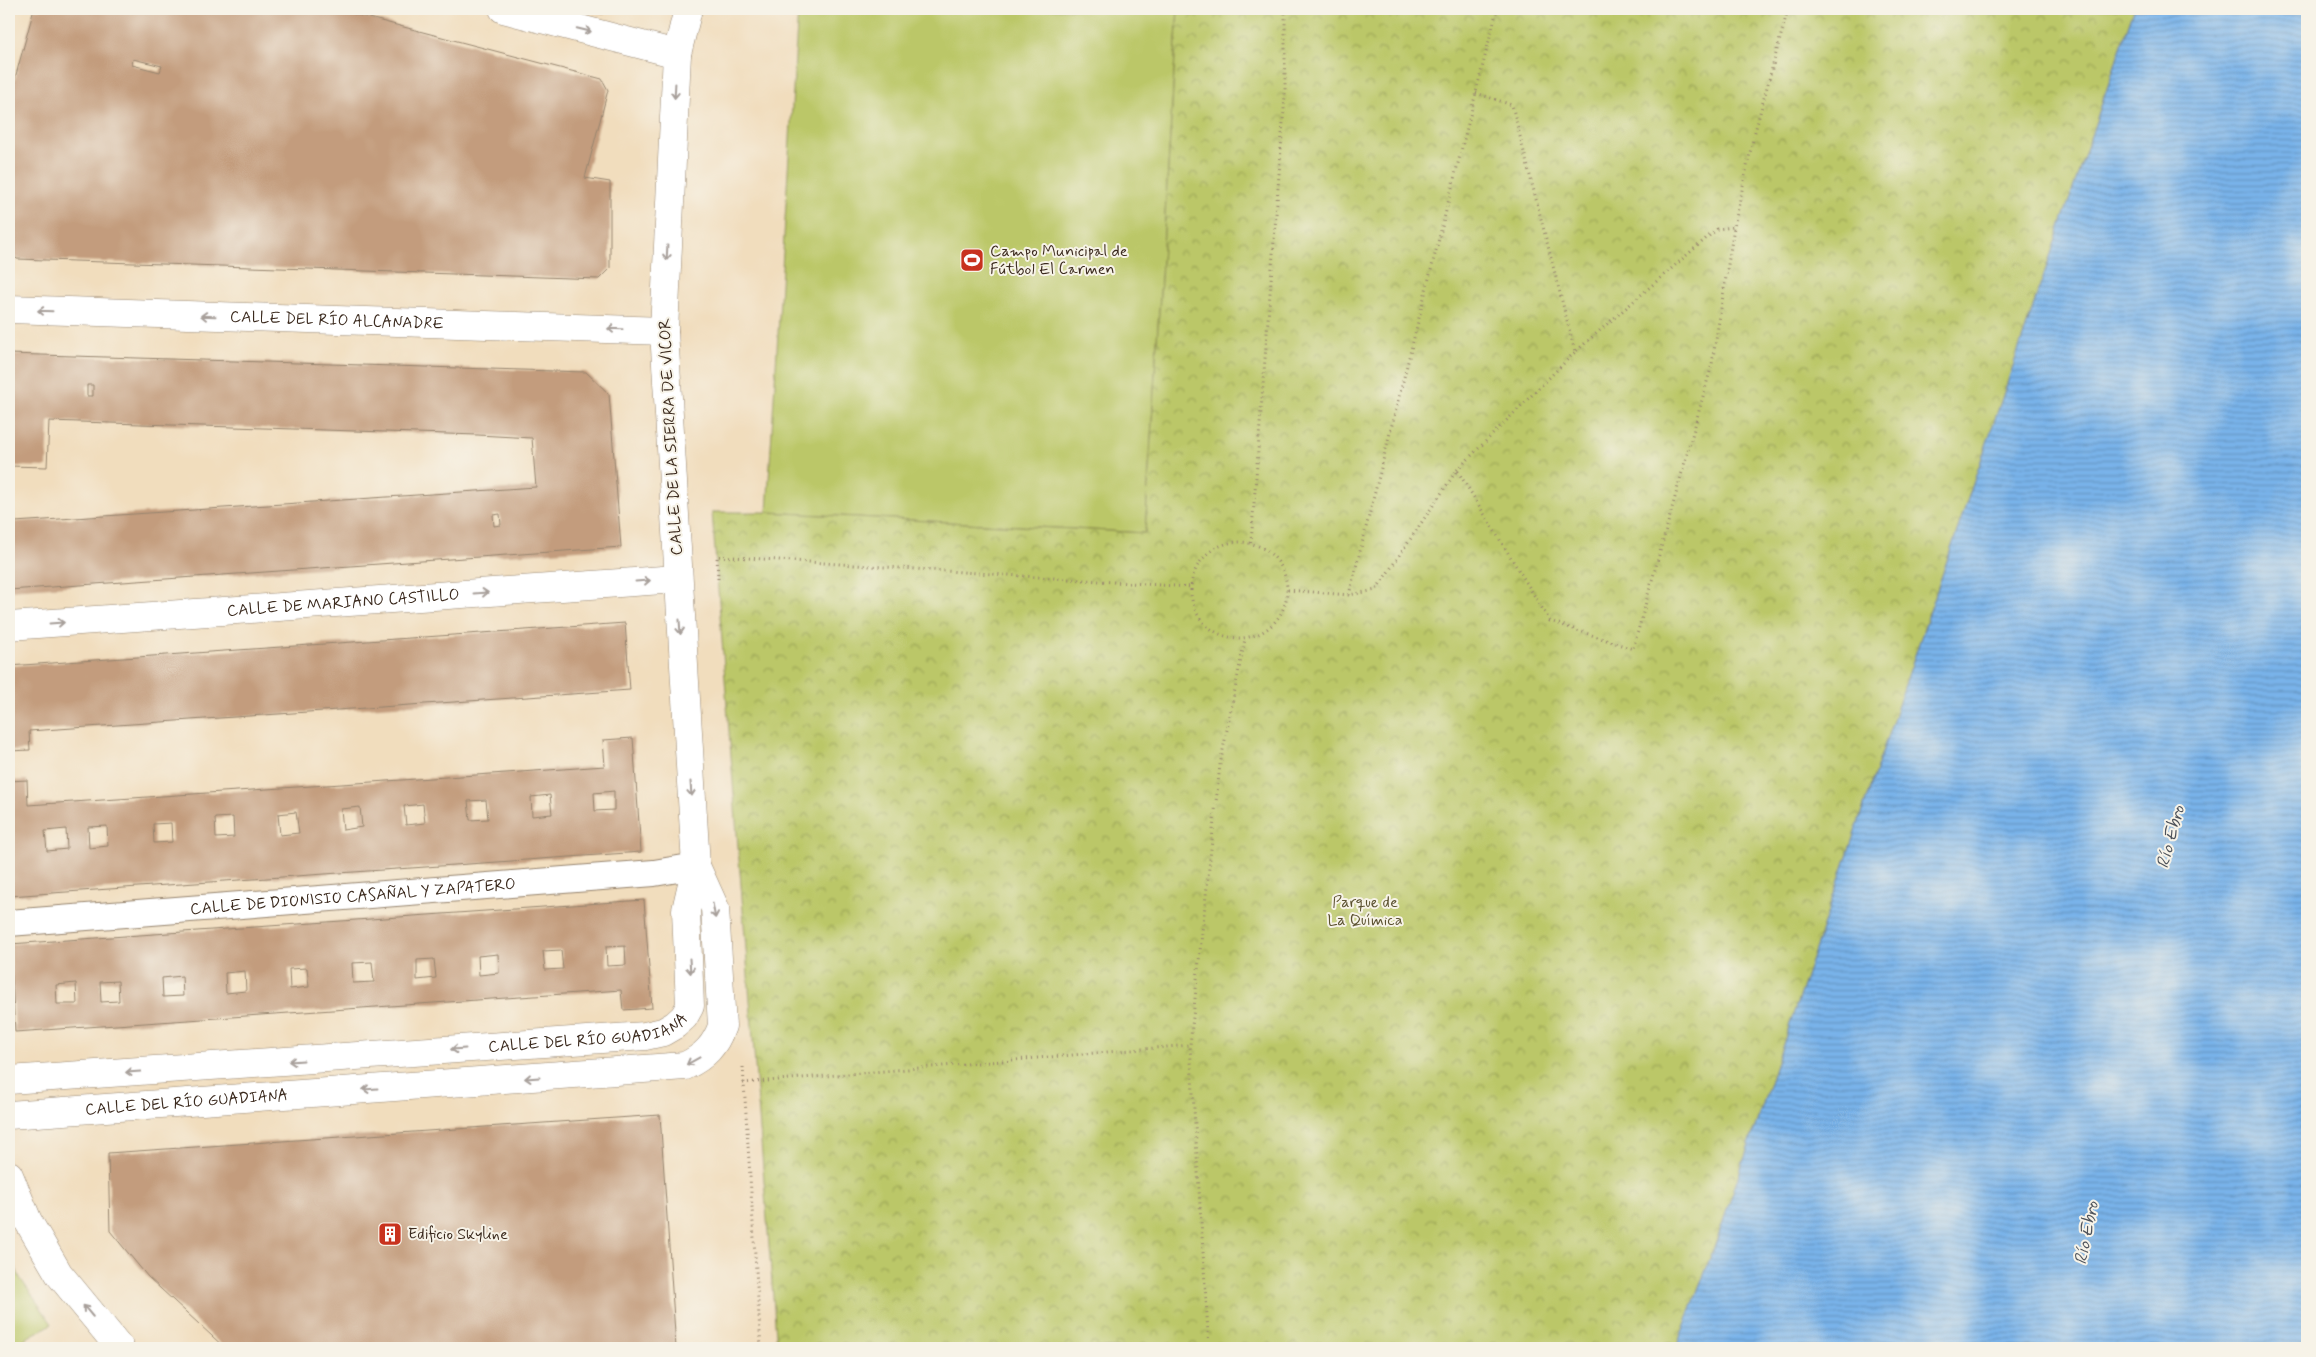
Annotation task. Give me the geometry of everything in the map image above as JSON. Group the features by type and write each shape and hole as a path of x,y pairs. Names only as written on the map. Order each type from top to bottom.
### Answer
{"street":[{"path":"503,9 677,54"},
{"name":"CALLE DE LA SIERRA DE VICOR","path":"688,9 677,54 664,331 677,578 696,866"},
{"name":"CALLE DEL RÍO ALCANADRE","path":"9,309 664,331"},
{"name":"CALLE DE MARIANO CASTILLO","path":"9,626 677,578"},
{"name":"CALLE DE DIONISIO CASAÑAL Y ZAPATERO","path":"9,923 654,873 696,866"},
{"name":"CALLE DEL RÍO GUADIANA","path":"9,1080 645,1036 663,1032 680,1021 690,1006 686,910 696,866"},
{"name":"CALLE DEL RÍO GUADIANA","path":"9,1115 685,1066 708,1052 717,1040 722,1026 714,908 696,866"},
{"path":"9,1175 28,1221 58,1274 120,1348"}],"path":[{"path":"1250,543 1285,96 1285,9"},
{"path":"1349,595 1498,9"},
{"path":"1457,470 1550,621 1633,649 1712,364 1734,227 1752,139 1788,9"},
{"path":"1476,94 1512,105 1575,352"},
{"path":"1288,590 1349,595 1376,590 1457,470 1575,352 1717,229 1734,227"},
{"path":"1227,543 1250,543 1266,549 1277,560 1286,574 1288,590 1286,604 1280,617 1270,628 1258,635 1245,638 1230,638 1217,634 1206,626 1197,614 1192,601 1191,587 1198,564 1205,554 1227,543"},
{"path":"717,556 1191,587"},
{"path":"1209,1348 1190,1044 1220,765 1245,638"},
{"path":"744,1083 1190,1044"}],"green space":[{"name":"Campo Municipal de Fútbol El Carmen","path":"798,9 1178,9 1145,533 767,512"},
{"name":"Parque de La Química","path":"1178,9 2134,9 1712,1254 1676,1348 777,1348 712,512 767,512 1145,533"},
{"path":"9,1252 20,1278 52,1324 19,1342 9,1343"}],"water":[{"name":"Río Ebro","path":"2134,9 2307,9 2307,1348 1676,1348 1712,1254"}],"building":[{"path":"34,9 335,9 602,79 608,90 585,178 610,182 610,268 599,279 17,259 9,251 11,93","holes":["133,59 162,66 160,72 132,65"]},
{"path":"585,9 611,9 602,14"},
{"path":"9,354 586,372 609,394 621,547 9,590 9,495 13,495 15,522 536,487 532,438 478,435 49,421 47,467 9,466","holes":["87,385 93,385 93,396 87,396","500,514 501,525 494,526 493,515"]},
{"path":"625,623 630,690 29,731 30,750 9,751 9,666"},
{"path":"633,738 641,852 9,896 9,781 27,780 28,805 506,773 605,766 603,740","holes":["614,791 614,810 595,811 594,793","550,795 552,814 532,816 531,797","486,800 488,819 470,820 468,801","423,804 425,823 406,825 404,806","360,807 362,827 343,830 341,809","296,812 299,833 280,835 278,814","233,817 234,837 216,838 215,818","171,823 172,842 154,843 153,824","107,826 108,846 89,848 88,827","66,829 67,849 47,851 45,831"]},
{"path":"644,900 652,1008 623,1010 621,990 15,1032 10,944","holes":["625,946 626,965 607,966 606,947","561,950 563,969 545,970 543,951","498,954 499,973 479,975 478,956","434,959 436,978 417,980 417,960","372,962 374,982 353,983 352,963","307,968 309,987 290,989 289,969","245,971 246,991 226,993 225,973","182,976 183,996 163,997 162,978","118,981 119,1001 101,1002 100,982","76,983 77,1004 57,1004 56,985"]},
{"name":"Edificio Skyline","path":"660,1115 676,1348 225,1348 148,1277 110,1231 108,1153"}],"place":[{"name":"Campo Municipal de Fútbol El Carmen","path":"972,260"},
{"name":"Edificio Skyline","path":"390,1234"}]}
